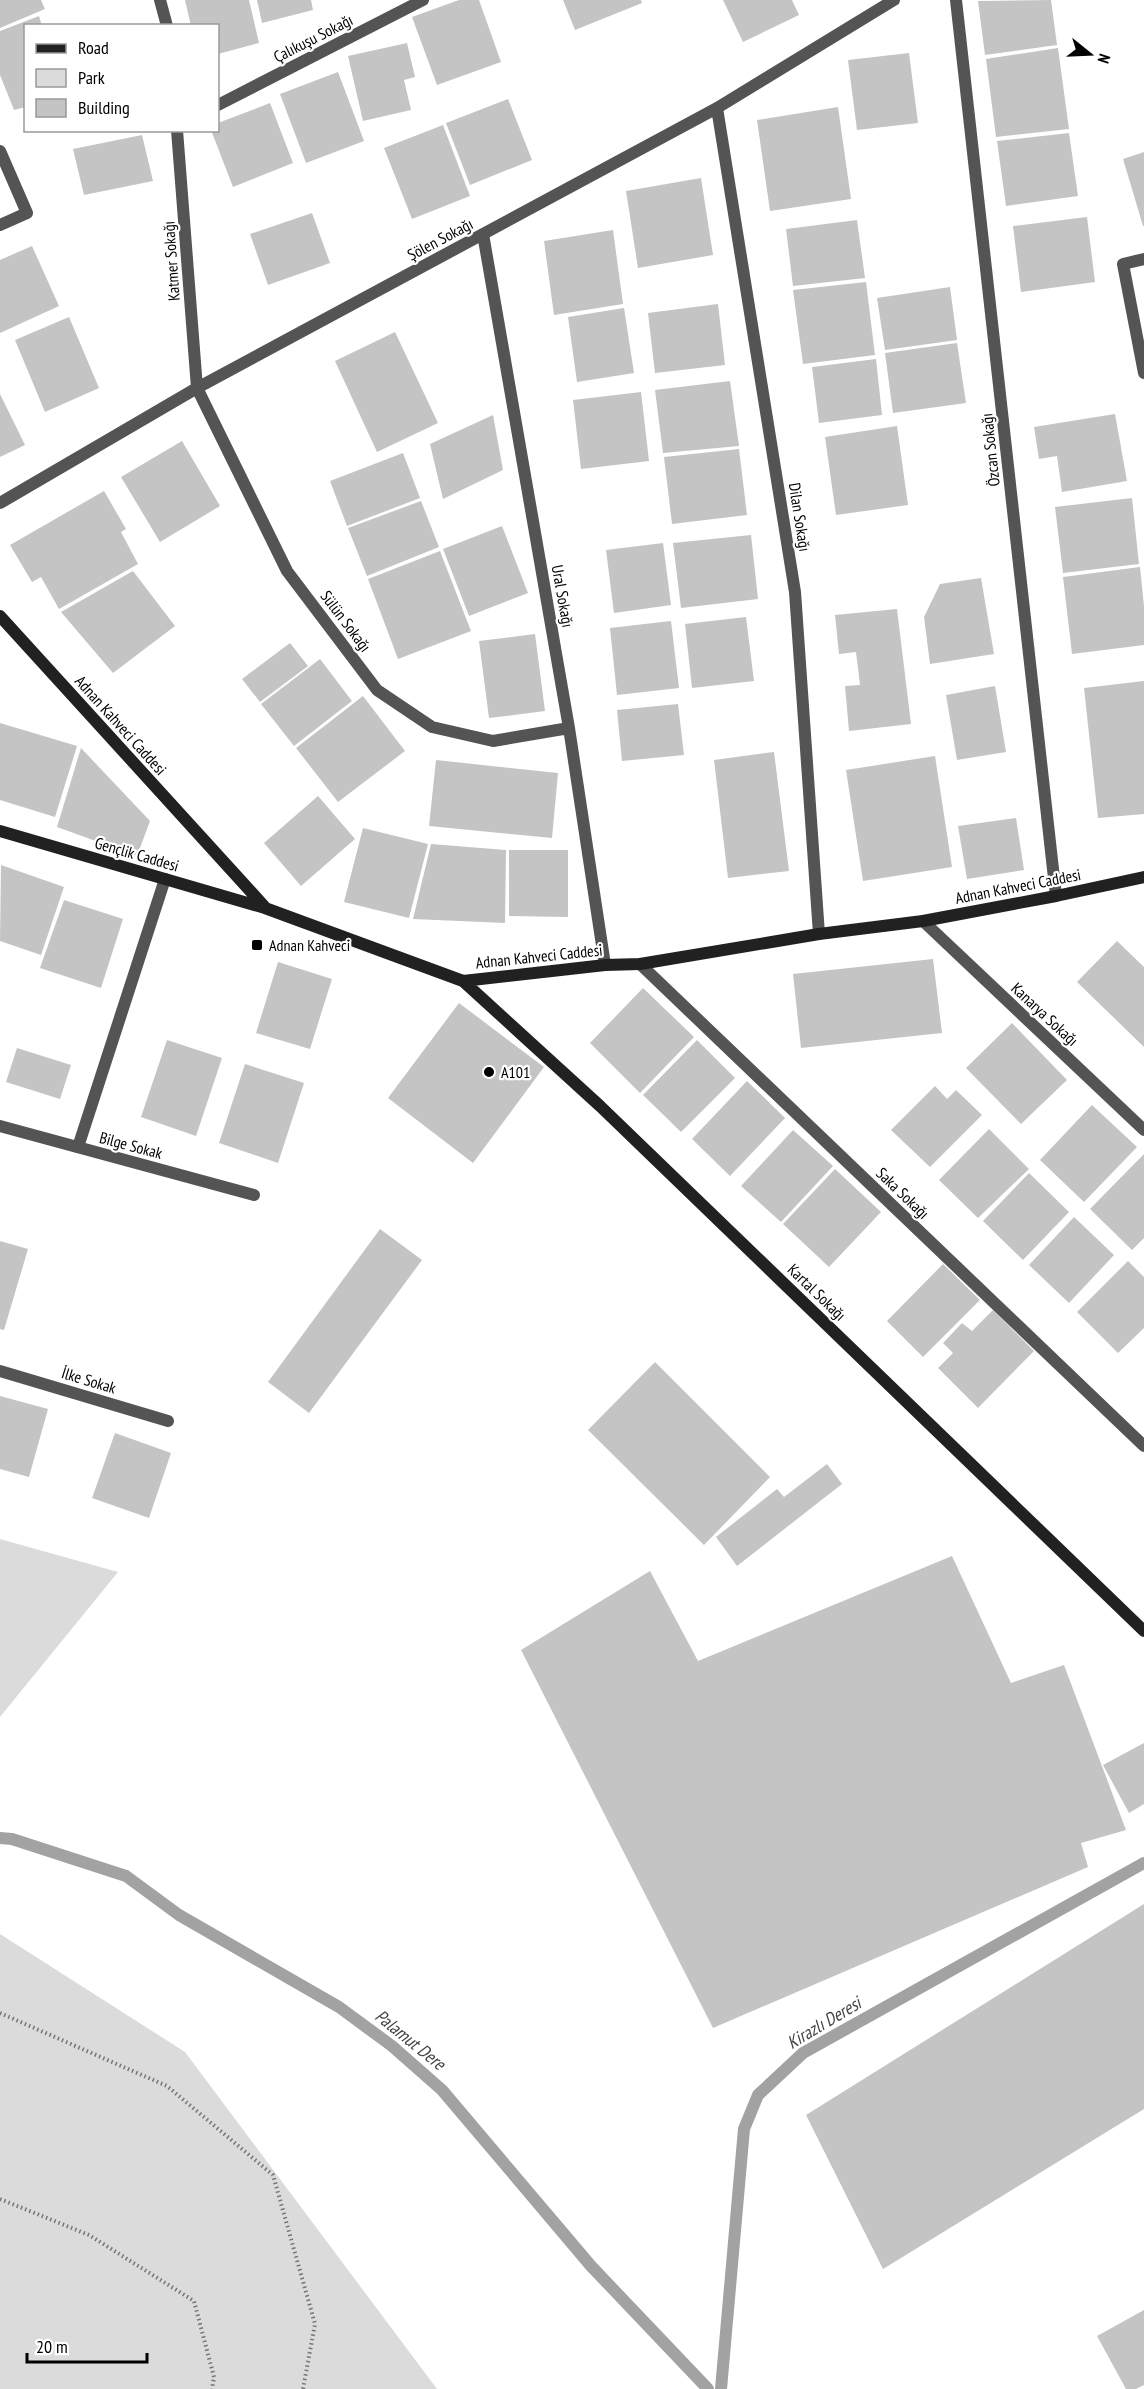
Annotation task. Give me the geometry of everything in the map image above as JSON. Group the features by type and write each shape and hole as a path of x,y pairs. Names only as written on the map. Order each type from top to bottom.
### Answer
{"main road":[{"name":"Adnan Kahveci Caddesi","path":"0,616 265,908 463,981 605,965 640,964 819,934 923,921 1144,877"},
{"name":"Gençlik Caddesi","path":"0,831 265,908"},
{"name":"Kartal Sokağı","path":"463,981 600,1106 1144,1631"}],"street":[{"path":"160,0 166,24"},
{"name":"Çalıkuşu Sokağı","path":"219,104 423,0"},
{"name":"Şölen Sokağı","path":"0,503 197,388 717,108 894,0"},
{"name":"Özcan Sokağı","path":"956,0 1056,896"},
{"name":"Dilan Sokağı","path":"717,108 795,592 819,934"},
{"name":"Katmer Sokağı","path":"177,132 197,388"},
{"path":"0,152 27,213 0,225"},
{"name":"Ural Sokağı","path":"483,234 569,728 605,965"},
{"path":"1144,260 1123,264 1144,373"},
{"name":"Sülün Sokağı","path":"197,388 287,571 377,690 432,727 493,741 569,728"},
{"path":"78,1148 165,879"},
{"name":"Kanarya Sokağı","path":"923,921 1144,1130"},
{"name":"Saka Sokağı","path":"640,964 1144,1446"},
{"name":"Bilge Sokak","path":"0,1126 254,1195"},
{"name":"İlke Sokak","path":"0,1371 168,1421"}],"path":[{"path":"0,2013 167,2086 273,2175 315,2324 303,2389"},
{"path":"0,2199 89,2235 194,2301 214,2377 212,2389"}],"green space":[{"path":"0,1539 118,1572 0,1717"},
{"path":"0,1934 185,2052 437,2389 0,2389"}],"building":[{"path":"0,0 41,0 45,9 0,28"},
{"path":"185,0 249,0 259,43 219,54 219,24 191,24"},
{"path":"257,0 311,0 313,10 262,23"},
{"path":"459,0 479,0 501,62 437,85 412,17"},
{"path":"563,0 641,0 642,3 575,30"},
{"path":"723,0 792,0 799,15 743,42"},
{"path":"1051,0 1057,45 985,55 978,1"},
{"path":"39,16 41,24 24,24 24,108 14,110 0,75 0,31"},
{"path":"407,43 415,77 404,80 411,110 363,121 348,56"},
{"path":"1058,48 1069,129 996,137 986,59"},
{"path":"909,53 918,123 857,130 848,60"},
{"path":"338,72 364,141 306,163 280,94"},
{"path":"508,99 532,160 470,185 446,123"},
{"path":"270,103 293,163 233,187 212,132 219,132 219,123"},
{"path":"838,107 851,199 770,211 757,120"},
{"path":"443,125 470,196 412,219 384,148"},
{"path":"1069,133 1078,196 1006,206 997,141"},
{"path":"142,135 153,181 84,195 73,149"},
{"path":"1144,152 1144,226 1143,226 1123,159"},
{"path":"701,178 713,255 638,268 626,191"},
{"path":"312,213 330,263 268,285 250,234"},
{"path":"1087,217 1095,282 1021,292 1013,226"},
{"path":"857,220 865,278 793,286 786,229"},
{"path":"613,230 623,304 554,315 544,241"},
{"path":"32,246 59,306 0,333 0,260"},
{"path":"866,282 875,355 803,364 793,290"},
{"path":"950,287 957,340 885,350 877,298"},
{"path":"718,304 725,365 655,373 648,313"},
{"path":"624,308 634,373 577,382 568,317"},
{"path":"69,317 99,388 45,412 15,340"},
{"path":"395,332 438,423 377,452 335,361"},
{"path":"957,343 966,403 893,413 885,353"},
{"path":"876,359 882,415 819,423 812,367"},
{"path":"730,381 739,446 663,453 655,390"},
{"path":"641,392 649,461 581,469 573,400"},
{"path":"0,394 25,445 0,457"},
{"path":"1115,414 1127,481 1062,492 1057,456 1039,459 1034,427"},
{"path":"493,415 503,470 443,499 430,444"},
{"path":"897,426 908,505 836,515 825,437"},
{"path":"182,441 220,506 160,542 121,477"},
{"path":"739,449 747,515 672,524 664,457"},
{"path":"403,453 420,498 347,526 330,481"},
{"path":"104,491 126,529 121,532 138,564 59,609 41,577 32,582 10,545"},
{"path":"1132,498 1139,564 1063,573 1055,507"},
{"path":"421,501 439,547 367,576 348,528"},
{"path":"502,526 528,593 469,616 443,549"},
{"path":"751,535 758,599 681,608 673,543"},
{"path":"663,543 671,605 614,613 606,550"},
{"path":"440,551 471,631 398,659 368,579"},
{"path":"1140,567 1144,606 1144,645 1072,654 1063,577"},
{"path":"133,571 175,626 113,673 61,612"},
{"path":"981,578 994,654 930,664 924,617 940,584"},
{"path":"897,609 911,724 849,731 845,686 860,685 856,652 839,654 835,615"},
{"path":"746,617 754,681 692,688 685,624"},
{"path":"671,621 679,688 617,695 610,628"},
{"path":"535,634 545,711 489,718 479,641"},
{"path":"290,643 308,666 260,702 242,679"},
{"path":"320,659 352,701 294,746 261,704"},
{"path":"1144,681 1144,814 1098,818 1084,688"},
{"path":"995,686 1006,752 957,760 946,695"},
{"path":"363,696 405,751 338,802 296,748"},
{"path":"678,704 684,755 622,761 617,710"},
{"path":"0,723 77,746 55,817 0,800"},
{"path":"81,748 150,821 137,856 57,827"},
{"path":"774,752 789,871 728,878 714,760"},
{"path":"935,756 952,867 863,881 846,770"},
{"path":"436,760 558,773 552,838 429,826"},
{"path":"318,796 355,839 301,886 264,843"},
{"path":"1016,818 1024,870 967,879 958,826"},
{"path":"363,828 428,844 409,918 344,902"},
{"path":"431,844 506,850 505,923 413,919"},
{"path":"509,850 568,850 568,917 509,916"},
{"path":"1,865 64,887 41,955 0,941"},
{"path":"64,900 123,919 101,988 40,968"},
{"path":"1117,941 1144,967 1144,1047 1077,982"},
{"path":"933,959 942,1033 801,1048 793,974"},
{"path":"278,962 332,979 310,1049 256,1033"},
{"path":"643,988 694,1037 640,1093 590,1043"},
{"path":"459,1003 544,1067 473,1163 388,1098"},
{"path":"1012,1023 1067,1080 1021,1124 966,1068"},
{"path":"167,1040 222,1058 196,1136 141,1117"},
{"path":"697,1040 735,1078 681,1132 643,1095"},
{"path":"17,1048 71,1065 60,1099 6,1082"},
{"path":"245,1064 304,1083 278,1163 219,1143"},
{"path":"747,1081 785,1118 730,1176 692,1139"},
{"path":"935,1086 947,1099 956,1090 982,1115 930,1167 891,1130"},
{"path":"1092,1105 1137,1147 1084,1202 1040,1160"},
{"path":"989,1129 1029,1169 978,1218 939,1180"},
{"path":"793,1130 833,1166 781,1222 741,1186"},
{"path":"1144,1154 1144,1238 1132,1250 1090,1209"},
{"path":"835,1169 881,1212 829,1267 783,1224"},
{"path":"1029,1173 1069,1212 1023,1260 983,1221"},
{"path":"1074,1217 1114,1255 1069,1303 1029,1265"},
{"path":"380,1229 422,1260 309,1413 268,1382"},
{"path":"0,1241 28,1249 4,1330 0,1329"},
{"path":"1128,1261 1144,1277 1144,1328 1118,1353 1077,1312"},
{"path":"943,1264 980,1300 923,1357 887,1321"},
{"path":"993,1310 1034,1351 978,1408 938,1368 953,1353 943,1343 962,1323 972,1331"},
{"path":"655,1362 770,1477 704,1545 588,1430"},
{"path":"0,1396 48,1409 29,1477 0,1469"},
{"path":"115,1433 171,1453 149,1518 92,1498"},
{"path":"827,1464 842,1484 737,1566 716,1537 777,1489 784,1497"},
{"path":"952,1556 1011,1683 1064,1665 1126,1830 1081,1843 1088,1867 713,2028 521,1650 650,1571 698,1661"},
{"path":"1144,1743 1144,1804 1129,1813 1103,1765"},
{"path":"1144,1904 1144,2109 883,2269 806,2115"},
{"path":"1144,2310 1144,2385 1136,2389 1126,2389 1097,2336"}],"waterway":[{"name":"Palamut Dere","path":"0,1838 12,1839 126,1876 179,1915 339,2007 392,2046 442,2090 591,2266 708,2389"},
{"name":"Kirazlı Deresi","path":"721,2389 744,2129 758,2095 803,2053 1144,1863"}],"place":[{"name":"Adnan Kahveci","path":"257,945"},
{"name":"A101","path":"489,1072"}]}
